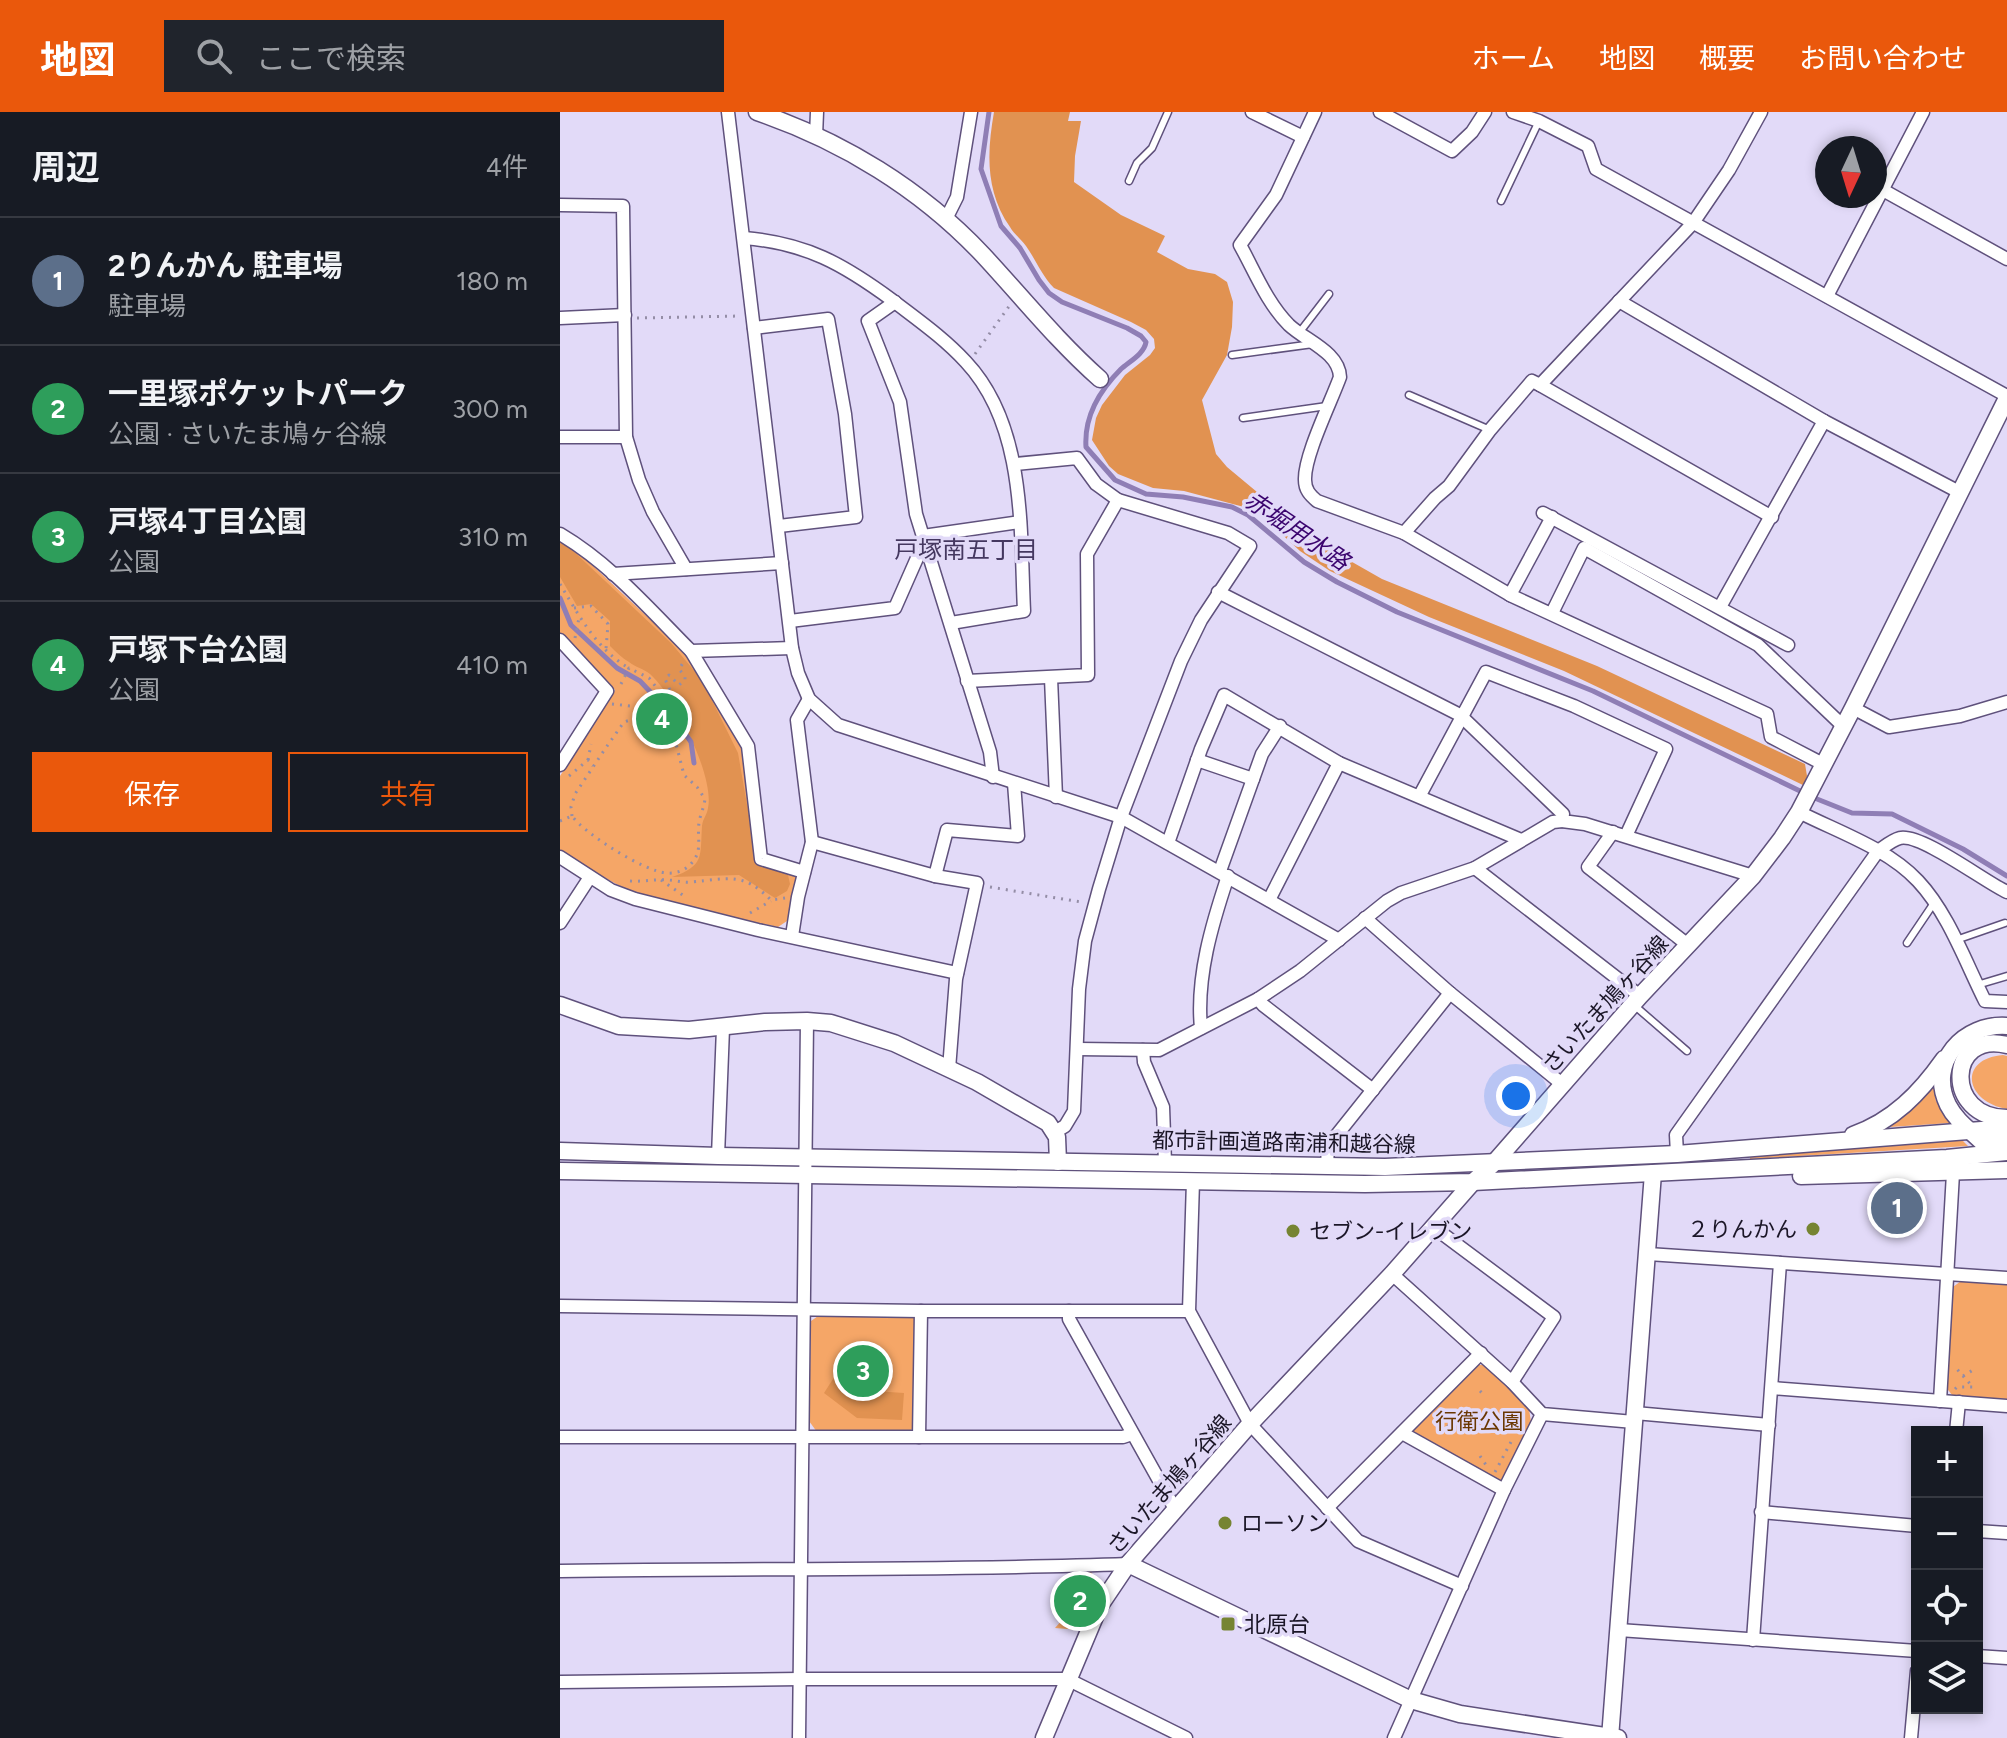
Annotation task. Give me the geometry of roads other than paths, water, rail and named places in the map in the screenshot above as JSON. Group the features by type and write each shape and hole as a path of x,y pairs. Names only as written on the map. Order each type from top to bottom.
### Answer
{"street":[{"path":"728,112 792,648 809,699 838,725 1121,817 1339,940"},
{"path":"757,112 816,136 889,176 946,219 982,254 1047,328 1100,379"},
{"path":"816,136 817,112"},
{"path":"946,219 957,197 971,112"},
{"path":"1252,112 1303,137"},
{"path":"1315,112 1276,195 1240,245 1273,307 1299,333 1333,358 1339,367 1340,377 1309,455 1305,481 1309,494 1317,501 1404,533 1510,595 1767,714 1771,737 1823,764"},
{"path":"1380,112 1452,151 1472,132 1485,112"},
{"path":"1518,112 1588,146 1596,169 2007,397"},
{"path":"1540,385 1693,223 1729,170 1761,112"},
{"path":"1887,178 1923,112"},
{"path":"1887,192 2007,259"},
{"path":"560,205 623,206 629,317 626,437 653,512 686,569"},
{"path":"1827,296 1871,208"},
{"path":"744,238 782,243 829,258 926,325 969,364 986,390 999,416 1015,464 1024,611 951,623"},
{"path":"1619,301 1824,421 1961,493"},
{"path":"895,302 868,321 900,402 913,498 990,752 993,777"},
{"path":"560,318 629,317"},
{"path":"754,328 828,319 845,414 856,517 779,526"},
{"path":"1404,533 1449,486 1490,430 1532,381 1772,517"},
{"name":"さいたま鳩ヶ谷線","path":"1044,1738 1106,1593 1128,1564 1250,1424 1493,1164 1636,1000 1753,876 1799,812 2007,397"},
{"path":"1720,607 1824,421"},
{"path":"560,437 626,437"},
{"path":"1015,464 1077,458 1096,484 1118,500 1228,533 1250,546 1218,592 1181,661 1121,817 1085,941 1079,989 1074,1111 1065,1126 1055,1132"},
{"path":"967,681 1088,675 1087,554 1118,500"},
{"path":"1510,595 1548,515 1788,645"},
{"path":"924,538 1020,522"},
{"path":"560,534 583,547 613,574 690,655 748,746 761,859 804,872"},
{"path":"790,621 895,608 924,538"},
{"path":"1552,613 1584,548 1758,645 1843,726"},
{"path":"613,574 782,563"},
{"path":"1218,592 1462,716 1563,814 1562,821"},
{"path":"560,640 607,691 562,771"},
{"path":"690,655 792,648"},
{"path":"1420,795 1486,672 1574,706 1666,749 1626,836"},
{"path":"1051,678 1056,797"},
{"path":"1168,843 1224,695 1339,763 1521,840"},
{"path":"792,936 812,842 797,720 809,699"},
{"path":"1853,708 1889,727 1960,716 2007,702"},
{"path":"1201,1028 1203,978 1224,874 1262,754 1280,726"},
{"path":"1197,760 1253,779"},
{"path":"1269,900 1339,763"},
{"path":"935,876 947,830 1018,836 1014,783"},
{"path":"1799,812 1878,851 1917,880 1934,902 1985,1001 2007,1002"},
{"path":"1078,1049 1159,1050 1258,999 1300,971 1401,893 1475,868 1553,822 1585,824 1753,876"},
{"path":"1613,832 1588,867 1688,945"},
{"path":"1677,1154 1676,1135 1878,851 1900,838 1910,838 1959,862 2007,892"},
{"path":"812,842 935,876 977,883 957,973 949,1069"},
{"path":"560,857 611,890 635,899 957,973"},
{"path":"1475,868 1636,1000"},
{"path":"560,923 590,877"},
{"path":"1365,918 1450,993 1562,1084"},
{"path":"1327,1166 1328,1146 1450,993"},
{"path":"1258,999 1373,1090"},
{"path":"560,1005 619,1026 689,1030 765,1022 831,1023 894,1043 1002,1096 1048,1123 1055,1132 1058,1162"},
{"path":"799,1738 807,1021"},
{"path":"1832,1142 1867,1130 1896,1113 1924,1087 1951,1049 1977,1029 2007,1026"},
{"path":"718,1156 723,1028"},
{"path":"2007,1045 1990,1043 1979,1047 1966,1056 1960,1077 1967,1101 1980,1113 2007,1118"},
{"path":"1951,1049 1944,1067 1943,1089 1948,1105 1983,1143 2007,1142"},
{"path":"1143,1050 1144,1062 1163,1107 1165,1163"},
{"name":"都市計画道路南浦和越谷線","path":"560,1151 1327,1166 1493,1164 1677,1154 2007,1128"},
{"name":"都市計画道路南浦和越谷線","path":"560,1171 1365,1184 1473,1182 1754,1168 2007,1152"},
{"path":"1754,1168 1796,1176 2007,1170"},
{"path":"560,1571 1005,1568 1128,1564 1411,1700 1460,1714 1613,1738 1653,1173"},
{"path":"1940,1401 1953,1173"},
{"path":"1193,1181 1189,1311 1250,1424 1358,1541 1462,1586"},
{"path":"1432,1226 1554,1317 1512,1382"},
{"path":"1648,1254 2007,1278"},
{"path":"1753,1640 1780,1263"},
{"path":"1392,1274 1481,1353 1542,1414 1769,1425"},
{"path":"560,1306 1189,1311"},
{"path":"919,1437 921,1311"},
{"path":"1069,1311 1069,1319 1175,1509"},
{"path":"1327,1508 1481,1353"},
{"path":"1772,1388 2007,1406"},
{"path":"1957,1426 1959,1402"},
{"path":"1394,1738 1504,1490 1542,1414"},
{"path":"1402,1433 1504,1490"},
{"path":"560,1437 1123,1437 1132,1434"},
{"path":"1761,1512 1911,1525"},
{"path":"1983,1531 2007,1533"},
{"path":"1619,1630 1911,1651"},
{"path":"1983,1656 2007,1658"},
{"path":"560,1682 1067,1679 1183,1737"},
{"path":"1911,1738 1913,1714"}],"lane":[{"path":"1129,181 1137,163 1152,148 1168,112"},
{"path":"1501,201 1539,121"},
{"path":"1299,333 1329,294"},
{"path":"1232,355 1313,344"},
{"path":"1409,395 1490,430"},
{"path":"1243,418 1330,405"},
{"path":"1907,943 1934,902"},
{"path":"1954,941 2005,923"},
{"path":"1977,985 2007,976"},
{"path":"1636,1000 1687,1051"}],"waterway":[{"name":"赤堀用水路","path":"989,112 981,169 1001,226 1020,248 1049,293 1062,302 1127,328 1146,342 1140,354 1106,386 1088,425 1086,447 1115,480 1146,494 1183,497 1232,507 1248,515 1304,562 1337,582 1397,612 1593,691 1800,791"},
{"path":"560,598 571,625 617,668 640,681 673,716 691,742 694,763"},
{"name":"赤堀用水路","path":"1817,799 1852,813 1892,814 1963,849 2007,876"}],"place":[{"name":"戸塚下台公園","path":"662,719"},
{"name":"2りんかん 駐車場","path":"1897,1208"},
{"name":"２りんかん","path":"1813,1229"},
{"name":"セブン-イレブン","path":"1293,1231"},
{"name":"戸塚4丁目公園","path":"863,1371"},
{"name":"ローソン","path":"1225,1523"},
{"name":"一里塚ポケットパーク","path":"1080,1601"},
{"name":"北原台","path":"1228,1624"}],"district":[{"name":"戸塚南五丁目","path":"966,550"}],"park label":[{"name":"行衛公園","path":"1479,1421"}]}
